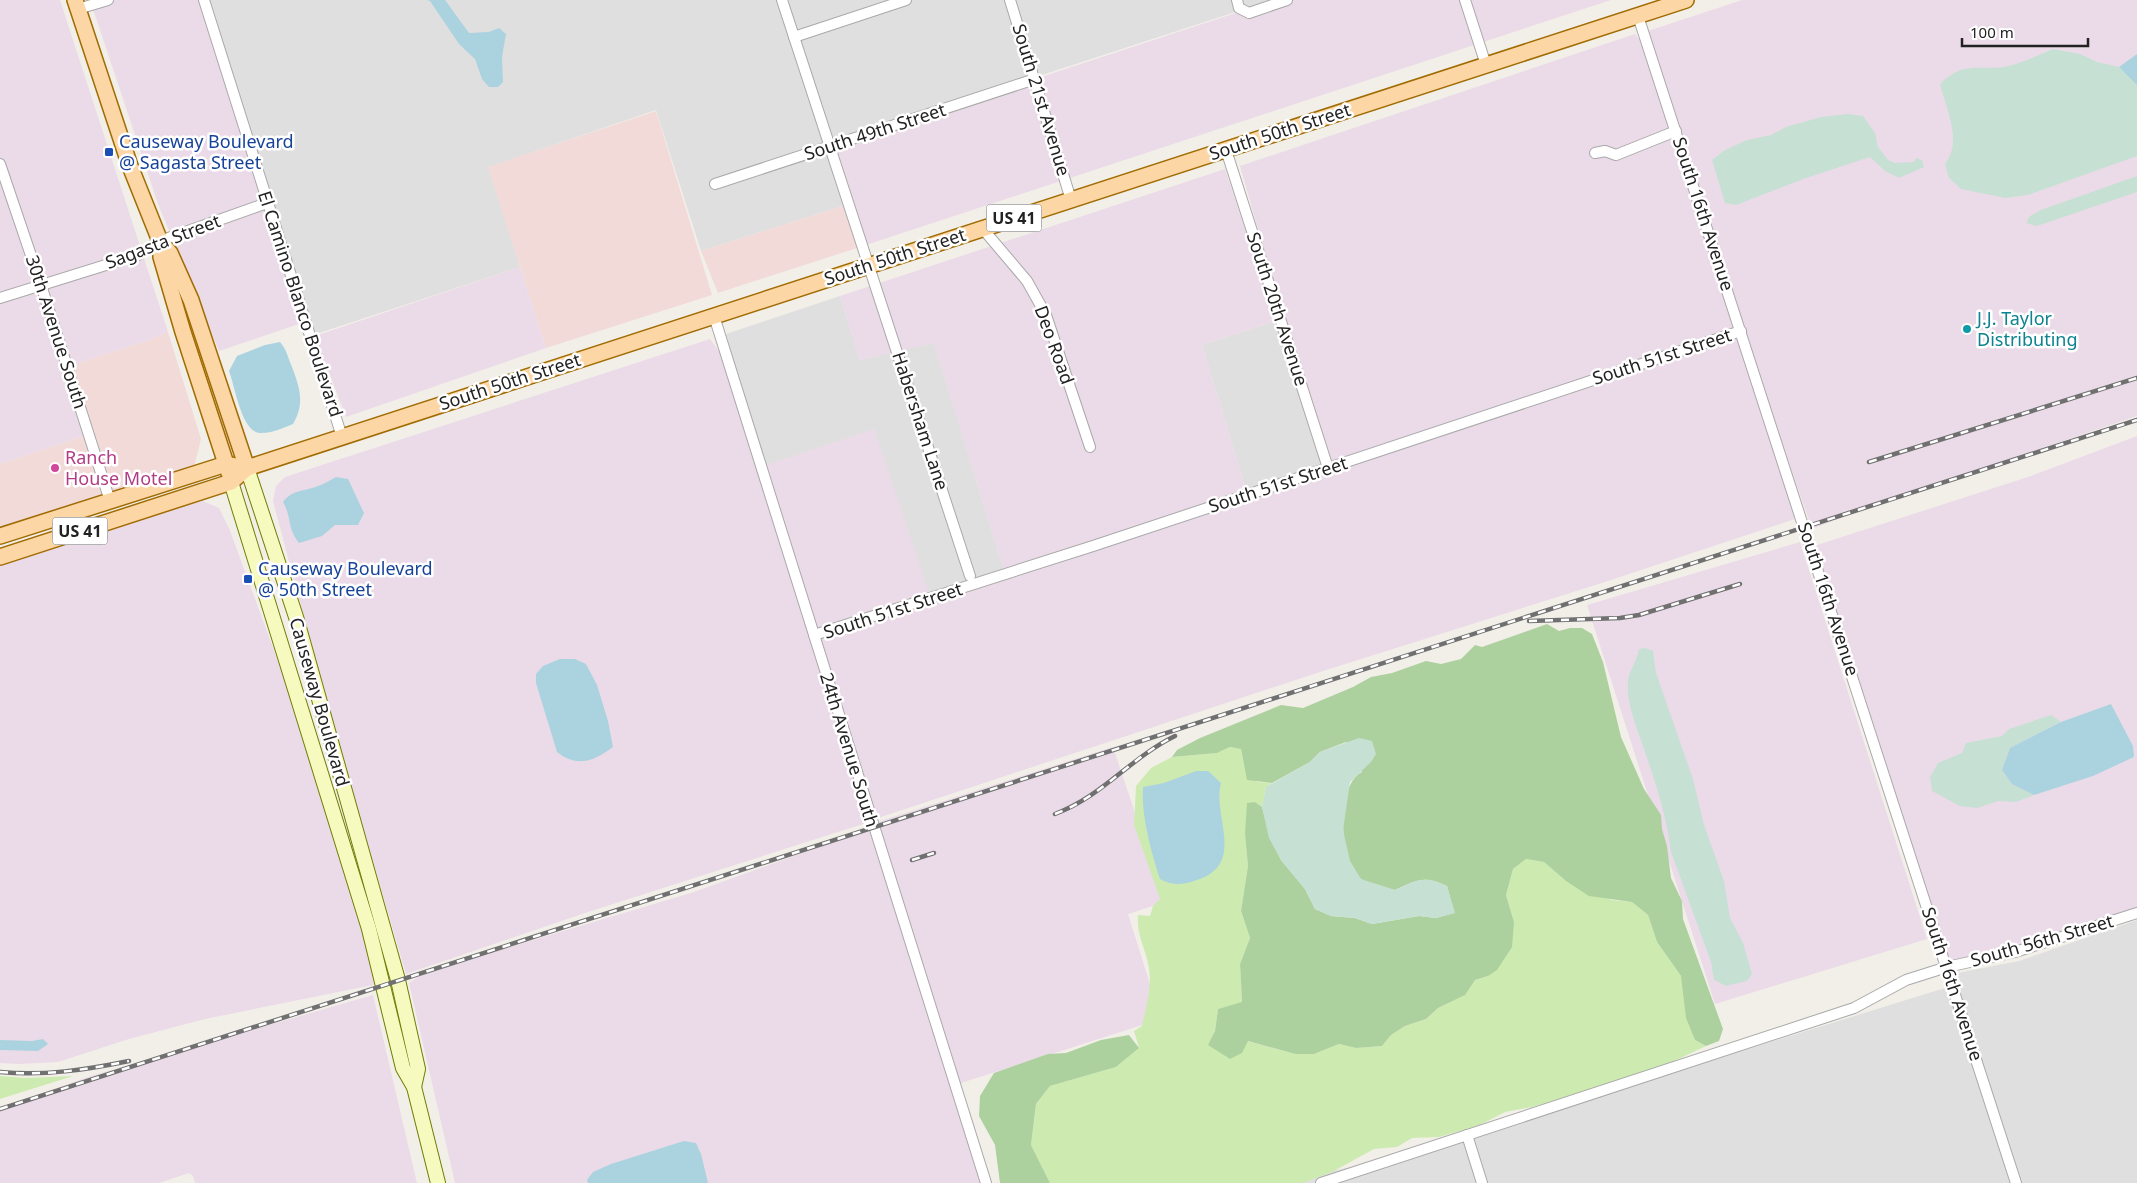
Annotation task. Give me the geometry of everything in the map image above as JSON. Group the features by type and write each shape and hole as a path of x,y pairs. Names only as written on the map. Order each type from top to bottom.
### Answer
{"main road":[{"name":"South 50th Street","path":"0,557 231,482 247,468 1685,0"},
{"name":"Causeway Boulevard","path":"76,5 130,166 160,241 170,253 191,300 296,617 398,980 418,1069 414,1087"},
{"name":"Causeway Boulevard","path":"160,241 161,257 183,332 226,464 369,929 403,1068 414,1087 438,1183"},
{"name":"South 50th Street","path":"0,536 226,464 247,468"},
{"path":"313,744 322,746 329,756 348,828 354,840 360,846"}],"street":[{"path":"76,5 108,0"},
{"name":"El Camino Blanco Boulevard","path":"204,0 342,437"},
{"name":"Habersham Lane","path":"782,0 970,576"},
{"path":"794,38 906,0"},
{"name":"South 21st Avenue","path":"1010,0 1071,200"},
{"path":"1238,4 1249,13 1286,0"},
{"path":"1465,0 1486,65"},
{"name":"South 16th Avenue","path":"1638,16 2016,1183"},
{"name":"South 49th Street","path":"715,184 1035,79"},
{"path":"1595,154 1605,151 1616,155 1676,130"},
{"name":"South 20th Avenue","path":"1226,150 1328,468"},
{"name":"30th Avenue South","path":"0,164 110,501"},
{"name":"Sagasta Street","path":"0,298 138,255 160,241 267,203"},
{"name":"Deo Road","path":"983,229 1027,280 1046,314 1090,447"},
{"name":"24th Avenue South","path":"714,316 986,1183"},
{"name":"South 51st Street","path":"814,636 1740,331"},
{"name":"South 56th Street","path":"1321,1183 1854,1008 1906,980 1947,967 2015,952 2137,913"},
{"path":"1467,1135 1482,1183"}],"shaded area":[{"path":"0,0 60,0 168,332 69,366 89,434 0,464"},
{"path":"90,0 202,0 305,322 219,351 158,204"},
{"path":"205,0 778,0 843,206 701,251 656,110 489,167 520,267 313,335"},
{"path":"784,0 1272,0 831,144"},
{"path":"1275,0 1611,0 866,245 831,146"},
{"path":"1742,0 2137,0 2137,416 1879,503 1812,529 1746,341 1648,31"},
{"path":"1635,34 1639,39 1672,123 1738,330 1331,464 1289,337 1240,166"},
{"path":"656,111 712,295 546,348 488,167"},
{"path":"1225,169 1276,321 1202,345 1247,494 1005,574 934,343 860,360 840,296"},
{"path":"843,206 857,248 718,293 701,251"},
{"path":"520,267 546,348 346,417 315,336"},
{"path":"840,296 860,360 934,342 1005,574 930,596 763,466 726,334"},
{"path":"1276,321 1326,468 1247,494 1202,345"},
{"path":"168,332 201,439 194,467 111,498 69,366"},
{"path":"1740,334 1798,518 1608,581 1320,672 872,820 818,637"},
{"path":"710,339 719,351 814,637 866,823 588,912 406,974 323,690 273,501 276,486 285,477"},
{"path":"874,429 930,596 816,632 763,466"},
{"path":"89,434 110,501 0,537 0,464"},
{"path":"2137,436 2137,908 2016,948 1948,963 1907,828 1878,745 1814,546 2031,476"},
{"path":"203,501 219,508 229,528 290,694 378,984 205,1019 129,1039 58,1062 0,1063 0,561 116,523"},
{"path":"1800,542 1927,939 1715,1004 1587,605"},
{"path":"1113,747 1165,902 1128,914 1161,1019 958,1084 874,823"},
{"path":"869,829 901,921 984,1183 455,1183 409,983 420,976 496,951 694,892"},
{"path":"2137,920 2137,1183 2018,1183 1952,974 2019,961"},
{"path":"1948,987 2013,1183 1279,1183 1471,1140 1732,1054"},
{"path":"373,995 417,1183 195,1183 193,1176 189,1173 159,1183 0,1183 0,1108 88,1077"}],"green space":[{"path":"2053,49 2080,54 2097,62 2119,67 2137,84 2137,156 2028,195 2005,198 1961,189 1949,178 1945,164 1953,145 1953,135 1952,125 1940,84 1957,71 2009,66"},
{"path":"1848,114 1863,116 1875,133 1878,147 1888,160 1895,163 1914,162 1916,158 1922,160 1924,167 1899,178 1885,171 1870,157 1806,178 1736,205 1725,203 1712,160 1725,150 1747,140 1771,135 1786,127 1821,117"},
{"path":"2137,176 2137,192 2037,226 2026,223 2030,216 2041,210"},
{"path":"1547,624 1559,631 1570,628 1582,628 1592,634 1603,662 1621,737 1644,789 1661,815 1671,878 1682,901 1683,919 1723,1029 1719,1041 1706,1046 1695,1040 1686,1018 1681,976 1657,942 1648,915 1632,902 1589,896 1566,881 1544,862 1526,859 1513,869 1506,895 1514,922 1512,947 1497,970 1488,976 1475,980 1465,995 1438,1008 1426,1019 1405,1026 1391,1035 1382,1046 1356,1048 1339,1044 1314,1054 1295,1054 1248,1041 1242,1053 1230,1059 1208,1045 1215,1031 1218,1009 1242,1002 1240,964 1250,938 1241,911 1248,866 1245,834 1247,803 1255,802 1262,807 1270,838 1281,860 1305,889 1315,909 1331,916 1355,918 1372,924 1419,916 1436,918 1454,913 1447,886 1421,880 1395,890 1364,881 1353,870 1344,841 1344,807 1348,791 1354,779 1362,772 1346,742 1320,752 1310,762 1272,783 1247,780 1241,749 1230,747 1217,753 1172,757 1177,750 1200,738 1281,705 1303,708 1353,687 1371,677 1392,673 1426,661 1441,664 1461,659 1475,645 1482,647"},
{"path":"1646,648 1653,651 1656,673 1693,779 1704,825 1724,881 1730,918 1743,943 1752,974 1747,981 1726,986 1714,980 1711,962 1671,852 1661,801 1633,717 1629,699 1628,681 1630,673 1639,649"},
{"path":"2051,715 2061,722 2010,748 2002,770 2012,784 2034,795 2016,802 1998,801 1977,808 1960,806 1932,791 1930,777 1938,763 1962,753 1966,743 2002,736 2009,729"},
{"path":"1359,738 1372,741 1376,754 1371,762 1350,782 1343,830 1350,861 1361,879 1395,890 1421,880 1447,886 1455,913 1436,918 1419,916 1372,924 1355,918 1331,916 1315,909 1305,889 1281,860 1269,838 1262,807 1266,787 1310,762 1320,752"},
{"path":"1230,747 1241,749 1244,765 1257,782 1272,783 1266,787 1262,807 1255,802 1245,834 1248,866 1241,911 1250,938 1240,964 1242,1003 1218,1009 1215,1031 1209,1044 1247,1041 1295,1054 1314,1054 1339,1044 1356,1048 1382,1046 1391,1035 1405,1026 1426,1019 1438,1008 1464,995 1475,980 1488,976 1514,922 1506,895 1513,869 1526,859 1544,862 1566,881 1612,900 1632,902 1648,915 1657,942 1681,976 1695,1040 1706,1046 1670,1063 1638,1075 1532,1107 1505,1112 1480,1125 1439,1137 1412,1138 1397,1147 1374,1149 1332,1172 1303,1183 1050,1183 1031,1145 1036,1104 1050,1086 1116,1067 1139,1048 1134,1031 1142,1026 1150,975 1148,961 1138,929 1138,915 1150,916 1153,906 1160,899 1134,825 1136,786 1151,768 1172,757 1217,753"},
{"path":"1129,1035 1139,1048 1116,1067 1050,1086 1036,1104 1031,1145 1050,1183 1000,1183 995,1145 979,1116 980,1096 994,1073 1048,1054 1066,1053 1101,1040"},
{"path":"0,1076 25,1078 73,1076 0,1099"}],"water":[{"path":"427,0 445,0 469,33 489,32 499,28 506,34 502,57 503,82 498,87 489,87 482,79 475,59 459,44 430,1"},
{"path":"2137,54 2137,85 2119,67"},
{"path":"280,342 286,351 297,382 300,396 299,410 293,424 272,432 259,433 253,430 243,416 229,371 237,356 265,345"},
{"path":"336,477 348,479 364,513 358,525 335,525 322,536 299,543 291,528 288,513 283,502 295,493 313,488"},
{"path":"560,659 575,659 586,664 597,685 608,721 613,747 599,756 585,761 572,760 557,752 536,683 536,674 543,666"},
{"path":"2111,704 2133,746 2134,757 2093,776 2034,795 2012,784 2002,770 2010,748 2061,722"},
{"path":"1196,771 1208,771 1221,783 1219,796 1224,851 1221,863 1212,873 1187,883 1169,883 1160,879 1153,857 1145,821 1143,787 1164,783"},
{"path":"43,1039 48,1044 38,1051 0,1050 0,1040 32,1041"},
{"path":"684,1141 696,1143 701,1154 708,1183 588,1183 587,1180 593,1172 611,1164"}],"railway":[{"path":"1869,462 2137,378"},
{"path":"0,1109 2137,420"},
{"path":"1529,621 1620,618 1639,615 1740,584"},
{"path":"1055,814 1088,797 1144,755 1175,736"},
{"path":"912,860 934,853"},
{"path":"0,1072 33,1073 65,1071 129,1061"}],"place":[{"name":"Causeway Boulevard @ Sagasta Street","path":"109,152"},
{"name":"J.J. Taylor Distributing","path":"1967,329"},
{"name":"Ranch House Motel","path":"55,468"},
{"name":"Causeway Boulevard @ 50th Street","path":"248,579"}]}
